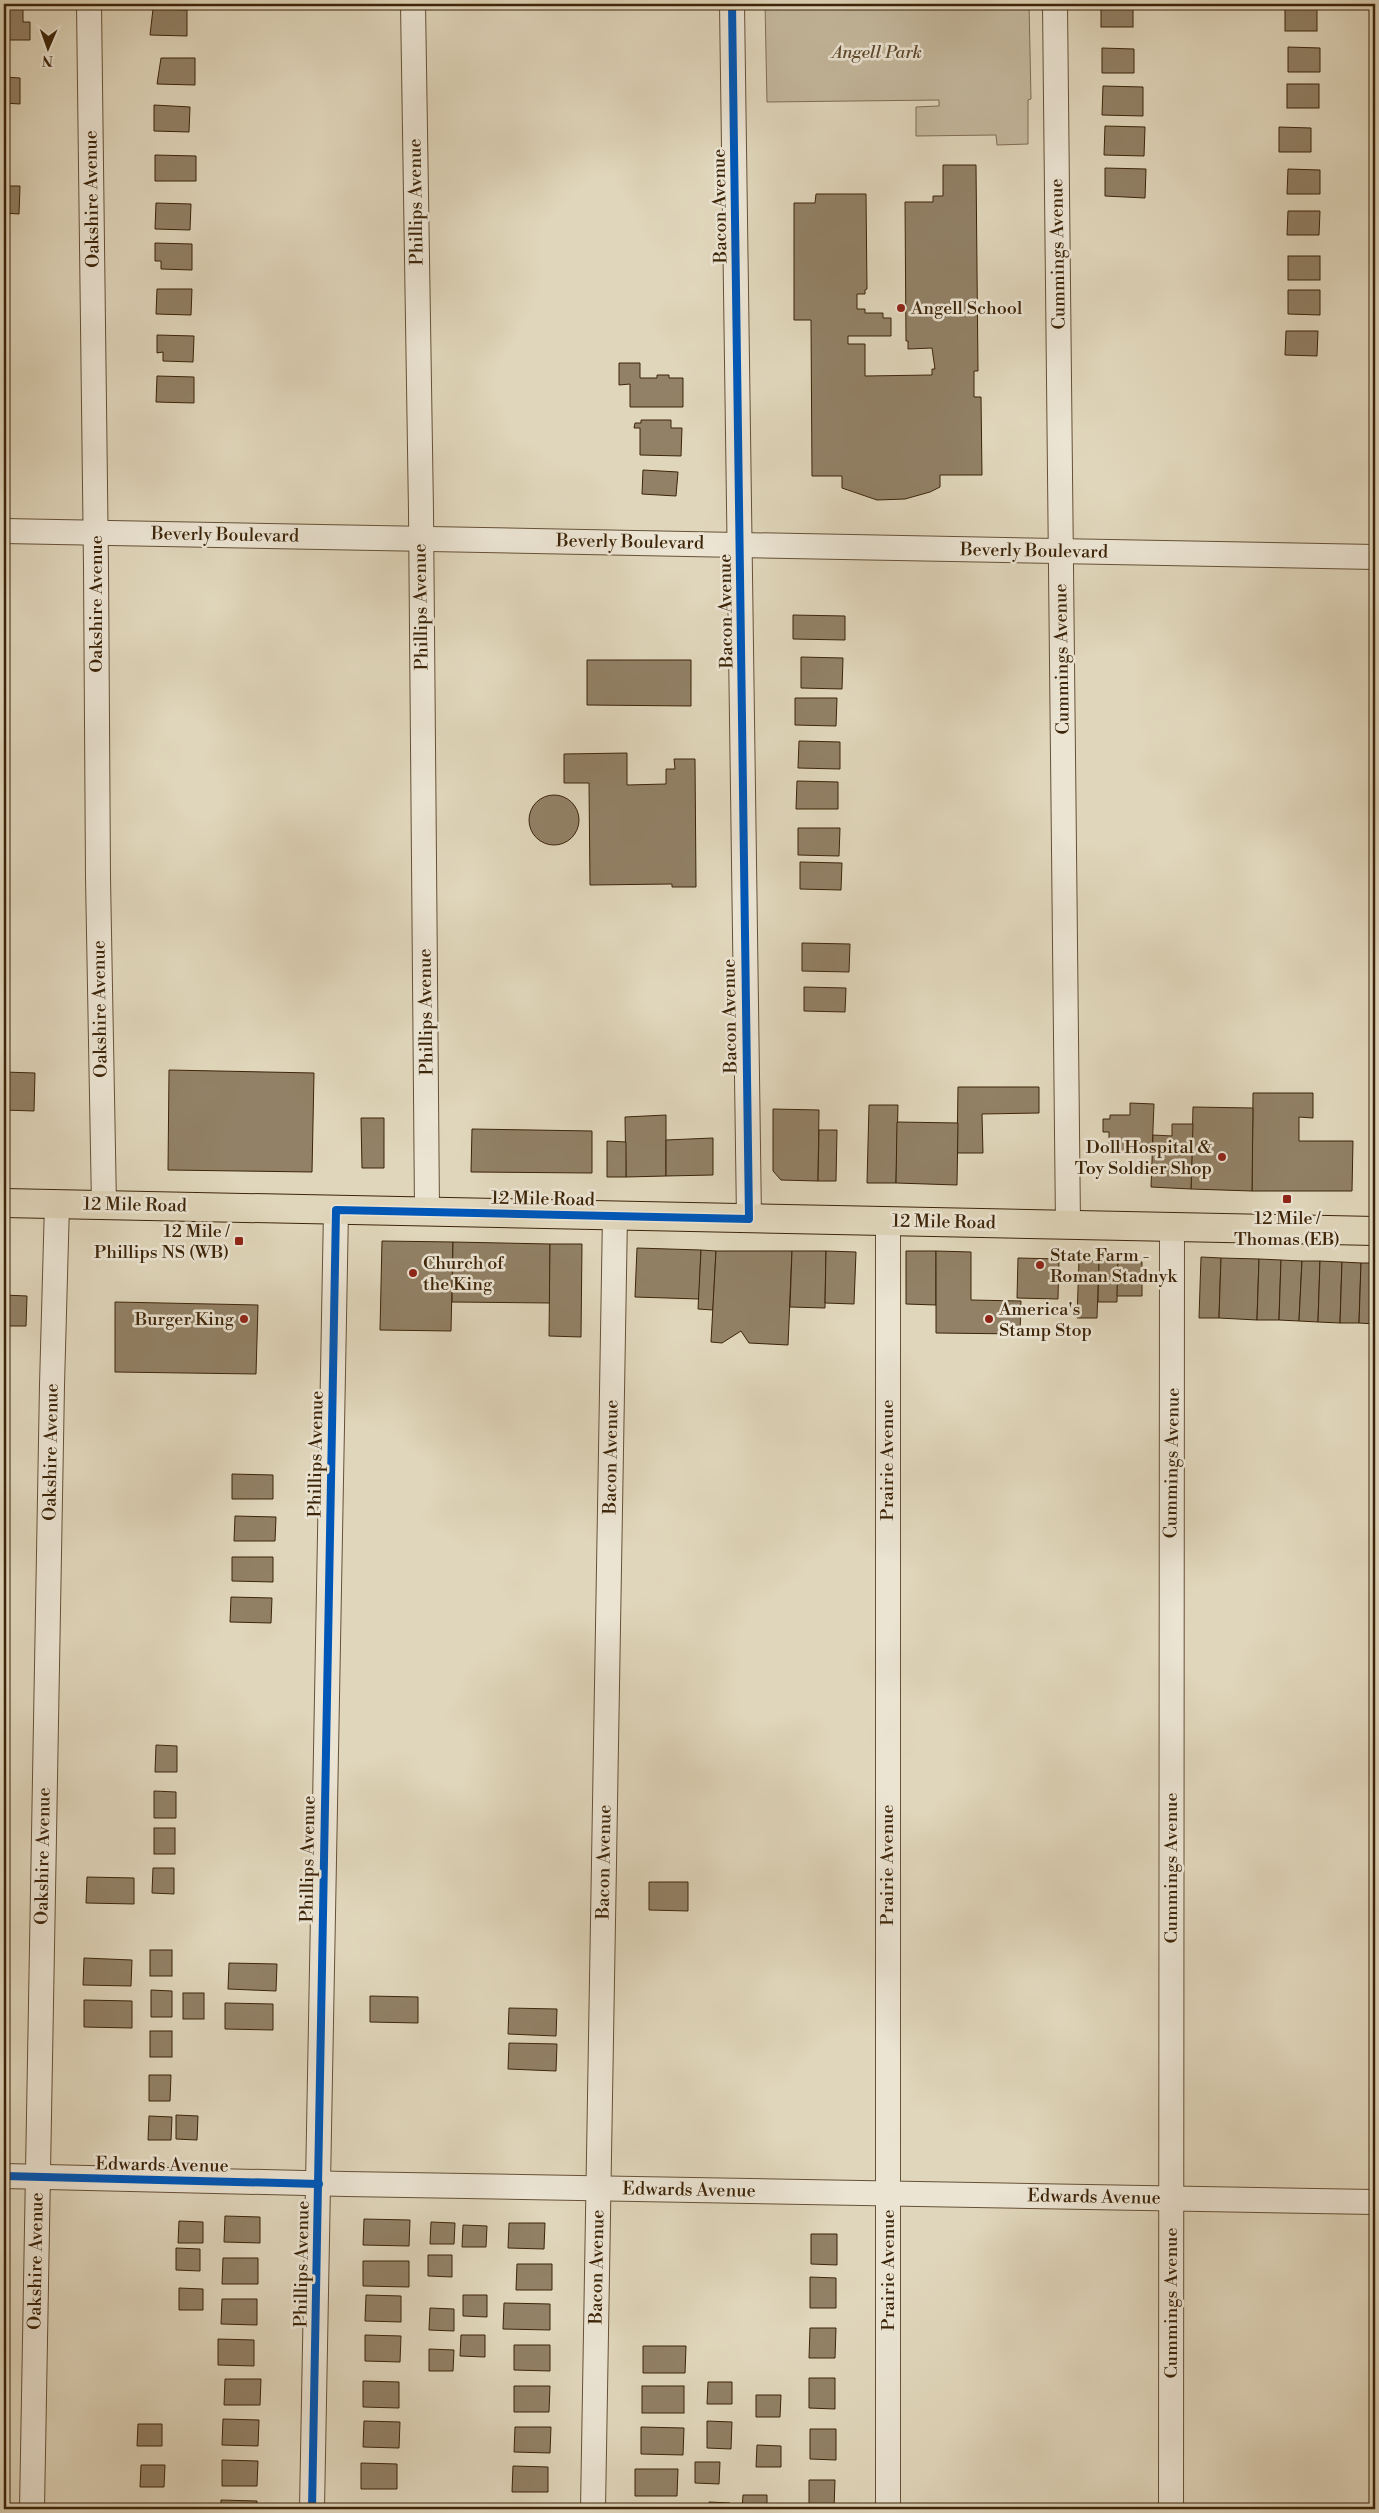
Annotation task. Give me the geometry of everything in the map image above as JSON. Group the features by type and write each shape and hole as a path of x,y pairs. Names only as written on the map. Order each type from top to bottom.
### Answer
{"main road":[{"name":"12 Mile Road","path":"4,1203 1375,1231"}],"street":[{"name":"Oakshire Avenue","path":"89,4 96,534 98,878 104,1205"},
{"name":"Phillips Avenue","path":"413,4 428,1211"},
{"name":"Bacon Avenue","path":"732,4 749,1219"},
{"name":"Cummings Avenue","path":"1054,4 1062,552 1068,1225"},
{"name":"Beverly Boulevard","path":"4,531 1375,557"},
{"name":"Oakshire Avenue","path":"32,2509 52,1385 57,1204"},
{"name":"Phillips Avenue","path":"312,2509 336,1210"},
{"name":"Bacon Avenue","path":"593,2509 615,1215"},
{"name":"Prairie Avenue","path":"888,1221 888,2509"},
{"name":"Cummings Avenue","path":"1171,2509 1172,1227"},
{"name":"Edwards Avenue","path":"4,2176 319,2184 1375,2202"}],"green space":[{"name":"Angell Park","path":"765,4 1029,4 1031,99 1028,100 1028,144 997,145 996,135 916,136 916,107 939,106 939,100 767,102"}],"building":[{"path":"1101,4 1133,4 1133,27 1101,27"},
{"path":"1285,7 1317,7 1317,31 1285,31"},
{"path":"4,9 23,9 23,22 30,22 30,40 4,40"},
{"path":"153,9 187,10 187,36 150,35"},
{"path":"1288,47 1320,48 1320,72 1288,72"},
{"path":"1102,48 1134,49 1134,73 1102,73"},
{"path":"161,58 195,58 195,85 157,84"},
{"path":"4,77 20,78 20,104 4,103"},
{"path":"1287,84 1319,84 1319,108 1287,108"},
{"path":"1103,86 1143,87 1143,116 1102,115"},
{"path":"154,105 190,107 189,132 154,131"},
{"path":"1105,126 1145,127 1144,156 1104,155"},
{"path":"1279,127 1311,128 1311,152 1279,152"},
{"path":"155,155 196,156 196,181 155,181"},
{"path":"943,165 976,165 978,371 974,371 974,397 981,397 982,475 940,475 940,487 930,492 905,499 877,500 842,488 842,476 812,476 811,320 794,320 794,203 815,203 816,194 866,194 867,289 865,294 857,294 857,309 865,309 865,313 883,313 883,318 891,318 891,336 848,336 848,344 865,344 865,376 932,375 932,369 935,369 932,348 908,349 908,341 906,341 905,202 933,202 933,196 943,196"},
{"path":"1105,168 1146,169 1145,198 1105,196"},
{"path":"1288,169 1320,170 1320,194 1287,194"},
{"path":"4,186 20,186 19,214 4,213"},
{"path":"156,203 191,204 190,230 155,229"},
{"path":"1288,211 1320,211 1319,235 1287,235"},
{"path":"155,243 192,244 192,270 161,269 161,261 155,261"},
{"path":"1288,256 1320,256 1320,280 1288,280"},
{"path":"157,289 192,289 191,315 156,314"},
{"path":"1288,290 1320,290 1320,315 1288,314"},
{"path":"1286,331 1318,331 1317,356 1285,355"},
{"path":"157,335 194,336 193,362 163,361 163,352 157,353"},
{"path":"619,363 640,363 640,378 657,378 657,375 669,375 669,378 683,378 683,407 630,407 630,384 619,385"},
{"path":"157,376 194,377 194,403 156,402"},
{"path":"641,420 671,420 671,428 682,428 681,456 640,455 640,428 634,428 635,423 641,423"},
{"path":"643,470 678,472 676,496 642,494"},
{"path":"793,615 845,616 845,640 793,639"},
{"path":"801,657 843,658 842,689 801,688"},
{"path":"587,660 691,660 691,706 587,705"},
{"path":"795,698 837,698 836,726 795,725"},
{"path":"799,741 840,742 840,769 798,768"},
{"path":"627,753 627,785 666,784 666,769 675,769 674,759 695,759 696,887 672,887 672,884 590,885 589,783 564,783 564,754"},
{"path":"797,781 838,782 838,809 796,809"},
{"path":"549,795 559,795 572,802 579,815 579,825 572,838 559,845 549,845 540,841 533,834 529,825 529,815 533,806 540,799"},
{"path":"798,828 840,828 839,856 798,855"},
{"path":"800,862 842,863 841,890 800,889"},
{"path":"802,943 850,944 849,972 802,971"},
{"path":"804,987 846,988 845,1012 804,1011"},
{"path":"169,1070 314,1073 312,1172 168,1170"},
{"path":"4,1072 35,1073 34,1111 4,1110"},
{"path":"958,1087 1039,1087 1039,1113 982,1114 983,1153 957,1153"},
{"path":"1253,1093 1313,1093 1313,1118 1299,1117 1299,1141 1353,1141 1352,1191 1252,1191"},
{"path":"1130,1103 1154,1104 1152,1153 1109,1152 1109,1132 1103,1132 1103,1119 1110,1119 1110,1115 1130,1115"},
{"path":"869,1105 898,1105 896,1183 867,1183"},
{"name":"Doll Hospital & Toy Soldier Shop","path":"1193,1107 1253,1108 1252,1191 1191,1189"},
{"path":"773,1109 819,1110 818,1181 781,1180 773,1171"},
{"path":"666,1115 666,1176 626,1177 625,1117"},
{"path":"361,1118 384,1118 384,1168 362,1168"},
{"path":"897,1122 958,1123 957,1185 896,1183"},
{"path":"1172,1124 1193,1124 1191,1189 1151,1187 1153,1135 1172,1136"},
{"path":"472,1129 592,1131 592,1173 471,1172"},
{"path":"819,1130 837,1130 836,1181 818,1181"},
{"path":"713,1138 713,1175 666,1176 666,1140"},
{"path":"607,1141 626,1142 626,1177 607,1177"},
{"path":"382,1241 453,1242 451,1331 380,1330"},
{"path":"453,1242 550,1244 550,1303 452,1302"},
{"path":"550,1244 582,1244 581,1337 549,1336"},
{"path":"637,1248 701,1250 699,1299 635,1297"},
{"path":"701,1250 716,1251 713,1310 698,1309"},
{"path":"716,1251 792,1251 788,1345 749,1343 741,1331 722,1343 711,1342"},
{"path":"792,1251 826,1251 825,1308 790,1307"},
{"path":"826,1251 856,1252 854,1304 825,1303"},
{"path":"906,1251 936,1251 936,1305 906,1304"},
{"path":"936,1251 971,1252 971,1300 1021,1301 1020,1334 936,1333"},
{"path":"1201,1257 1221,1258 1219,1318 1199,1318"},
{"path":"1018,1258 1059,1259 1058,1299 1017,1298"},
{"path":"1221,1258 1259,1259 1257,1320 1219,1318"},
{"path":"1259,1259 1281,1260 1279,1320 1257,1320"},
{"path":"1079,1260 1099,1261 1097,1318 1077,1318"},
{"path":"1281,1260 1302,1261 1299,1321 1279,1320"},
{"path":"1099,1261 1118,1261 1117,1302 1098,1302"},
{"path":"1118,1261 1142,1262 1142,1296 1117,1296"},
{"path":"1302,1261 1320,1261 1318,1322 1299,1321"},
{"path":"1320,1261 1342,1262 1340,1323 1318,1322"},
{"path":"1342,1262 1361,1263 1359,1323 1340,1323"},
{"path":"1361,1263 1375,1263 1375,1324 1359,1323"},
{"path":"4,1295 27,1296 26,1326 4,1326"},
{"path":"115,1302 258,1305 256,1374 115,1372"},
{"path":"232,1474 273,1475 273,1499 232,1499"},
{"path":"235,1516 276,1517 275,1541 234,1541"},
{"path":"232,1557 273,1557 273,1582 232,1581"},
{"path":"231,1597 272,1598 271,1623 230,1622"},
{"path":"156,1745 177,1746 177,1772 155,1772"},
{"path":"154,1791 176,1792 176,1818 154,1818"},
{"path":"154,1828 175,1828 175,1854 154,1854"},
{"path":"153,1868 174,1868 174,1894 152,1893"},
{"path":"87,1877 134,1878 134,1904 86,1903"},
{"path":"649,1882 688,1882 688,1911 649,1910"},
{"path":"150,1950 172,1950 172,1976 150,1976"},
{"path":"84,1958 132,1960 131,1986 83,1985"},
{"path":"229,1963 277,1964 276,1991 228,1989"},
{"path":"151,1990 172,1991 172,2017 151,2017"},
{"path":"183,1993 204,1993 204,2019 183,2019"},
{"path":"370,1996 418,1997 418,2023 370,2022"},
{"path":"84,2000 132,2001 132,2028 84,2027"},
{"path":"225,2003 273,2004 273,2030 225,2029"},
{"path":"509,2008 557,2009 556,2036 508,2034"},
{"path":"150,2031 172,2031 172,2057 150,2057"},
{"path":"509,2043 557,2044 556,2071 508,2069"},
{"path":"149,2075 171,2075 170,2101 149,2101"},
{"path":"176,2115 198,2116 197,2140 176,2139"},
{"path":"149,2116 172,2117 171,2140 148,2140"},
{"path":"225,2216 260,2217 260,2243 224,2242"},
{"path":"364,2219 410,2220 409,2246 363,2245"},
{"path":"179,2221 203,2222 203,2243 178,2243"},
{"path":"431,2222 455,2223 454,2244 430,2244"},
{"path":"509,2223 545,2223 544,2249 508,2248"},
{"path":"463,2225 487,2226 486,2247 462,2247"},
{"path":"811,2234 837,2234 837,2265 811,2264"},
{"path":"176,2248 200,2249 200,2271 176,2270"},
{"path":"428,2255 452,2255 452,2277 428,2276"},
{"path":"223,2258 258,2258 258,2284 222,2284"},
{"path":"363,2261 409,2261 409,2287 363,2286"},
{"path":"517,2264 552,2264 552,2290 516,2290"},
{"path":"810,2277 836,2278 836,2308 810,2308"},
{"path":"179,2288 203,2289 203,2310 179,2310"},
{"path":"366,2295 401,2296 401,2322 365,2321"},
{"path":"463,2295 487,2295 487,2317 463,2316"},
{"path":"222,2299 257,2299 257,2325 221,2324"},
{"path":"504,2303 550,2304 550,2330 503,2329"},
{"path":"430,2308 454,2309 454,2331 429,2330"},
{"path":"810,2328 836,2328 835,2358 809,2358"},
{"path":"365,2335 401,2336 400,2362 365,2361"},
{"path":"461,2335 485,2335 485,2357 460,2356"},
{"path":"218,2339 254,2340 254,2366 218,2365"},
{"path":"514,2345 550,2345 550,2371 514,2370"},
{"path":"643,2346 686,2346 685,2373 643,2373"},
{"path":"429,2349 454,2350 453,2371 429,2371"},
{"path":"809,2378 835,2378 835,2409 809,2408"},
{"path":"225,2379 261,2379 260,2405 224,2405"},
{"path":"363,2381 399,2382 399,2408 363,2407"},
{"path":"708,2382 732,2382 732,2404 707,2404"},
{"path":"514,2386 550,2386 549,2412 514,2412"},
{"path":"642,2386 684,2386 684,2413 642,2413"},
{"path":"756,2395 781,2395 780,2417 756,2417"},
{"path":"223,2419 259,2420 258,2446 222,2445"},
{"path":"364,2421 400,2422 399,2448 363,2447"},
{"path":"707,2421 732,2422 731,2449 707,2448"},
{"path":"138,2424 162,2424 162,2446 137,2446"},
{"path":"515,2427 551,2427 550,2453 514,2452"},
{"path":"641,2427 684,2428 683,2455 641,2454"},
{"path":"810,2429 836,2429 836,2460 810,2459"},
{"path":"757,2445 781,2446 781,2467 756,2467"},
{"path":"222,2460 258,2461 257,2486 222,2486"},
{"path":"695,2462 720,2462 719,2484 695,2483"},
{"path":"361,2463 397,2464 397,2489 361,2489"},
{"path":"141,2465 165,2465 164,2487 140,2487"},
{"path":"513,2466 548,2467 548,2492 512,2492"},
{"path":"635,2469 678,2469 677,2496 635,2496"},
{"path":"809,2480 835,2480 834,2509 809,2509"},
{"path":"743,2495 767,2495 767,2509 742,2509"},
{"path":"221,2500 257,2501 257,2509 221,2509"},
{"path":"709,2502 730,2503 730,2509 709,2509"},
{"path":"360,2504 396,2505 396,2509 360,2509"}],"cycle path":[{"path":"312,2509 336,1210 749,1219 732,4"},
{"path":"4,2176 319,2184"}],"place":[{"name":"Angell School","path":"901,308"},
{"name":"Doll Hospital & Toy Soldier Shop","path":"1222,1157"},
{"name":"12 Mile / Thomas (EB)","path":"1287,1199"},
{"name":"12 Mile / Phillips NS (WB)","path":"239,1241"},
{"name":"State Farm - Roman Stadnyk","path":"1040,1265"},
{"name":"Church of the King","path":"413,1273"},
{"name":"Burger King","path":"244,1319"},
{"name":"America's Stamp Stop","path":"989,1319"}]}
